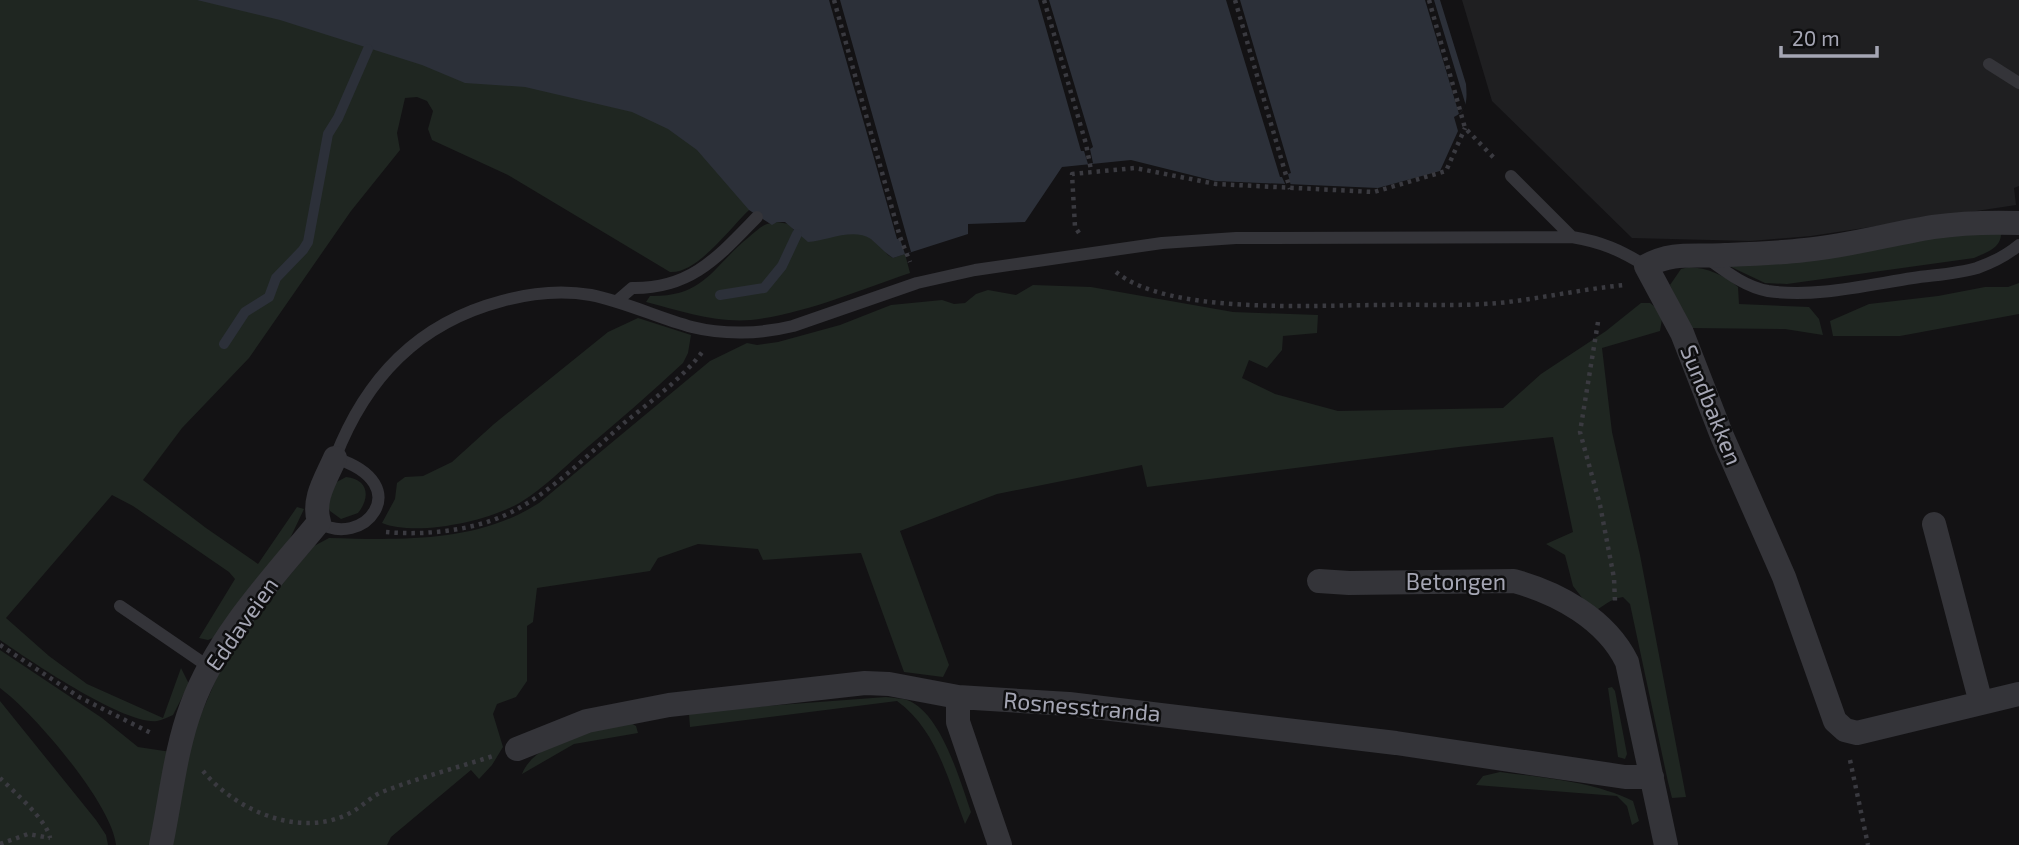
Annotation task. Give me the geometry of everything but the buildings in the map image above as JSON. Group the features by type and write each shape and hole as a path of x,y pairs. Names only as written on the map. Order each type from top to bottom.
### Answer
{"street":[{"path":"1649,271 1661,258 1686,254 1704,256 1806,250 1886,238 1932,227 1967,223 2019,223"},
{"name":"Sundbakken","path":"1649,271 1682,333 1721,436 1784,577 1831,714 1845,730"},
{"path":"319,522 317,500 335,458"},
{"name":"Eddaveien","path":"161,845 180,744 193,701 209,667 249,607 319,522"},
{"path":"1934,524 1981,703"},
{"name":"Betongen","path":"1319,581 1514,581 1539,588 1562,599 1597,624 1619,645 1627,662 1666,845"},
{"name":"Rosnesstranda","path":"517,749 587,721 681,703 865,683 889,684 958,697 1082,705 1383,741 1625,777 1652,776"},
{"path":"1845,730 1857,733 2019,694"},
{"path":"958,697 958,722 1000,845"}],"lane":[{"path":"1989,64 2019,83"},
{"path":"1511,176 1572,237"},
{"path":"617,301 632,288 649,288 682,281 696,274 757,217"},
{"path":"319,522 330,529 342,530 365,522 377,505 377,486 372,477 360,468 335,458 343,436 386,371 437,326 463,313 519,296 565,292 617,301 693,327 719,331 777,330 917,283 975,270 1161,243 1236,238 1572,237 1600,242 1624,253 1649,271"},
{"path":"1704,256 1750,285 1766,290 1797,293 1976,268 2009,253 2019,245"},
{"path":"120,606 209,667"}],"path":[{"path":"834,0 901,237 917,283"},
{"path":"1044,0 1086,144 1091,170"},
{"path":"1236,0 1290,189"},
{"path":"1429,0 1465,128 1511,176"},
{"path":"1074,227 1072,174 1091,170 1135,168 1216,184 1374,192 1446,171 1465,128"},
{"path":"1093,253 1126,280 1149,290 1196,299 1256,305 1509,302 1627,284 1649,271"},
{"path":"1598,322 1580,432 1603,517 1614,578 1619,645"},
{"path":"365,522 377,531 427,532 478,524 518,509 554,484 644,407 699,357 719,331"},
{"path":"0,645 79,697 157,737 180,744 218,789 286,822 314,824 350,813 376,794 517,749"},
{"path":"1845,730 1868,845"},
{"path":"0,778 36,815 49,832 50,838 28,834 0,844"}],"shaded area":[{"path":"0,0 731,0 767,199 748,211 702,258 680,271 670,272 508,175 432,140 428,129 433,111 427,101 417,97 405,98 397,133 400,150 351,211 249,358 182,428 143,480 258,564 297,507 304,509 286,547 220,635 208,640 199,638 235,579 229,572 133,506 112,495 6,618 49,656 87,684 163,718 181,668 189,684 173,715 157,721 142,719 123,713 77,690 0,640"},
{"path":"197,0 1440,0 1466,84 1466,99 1462,111 1454,117 1458,131 1440,171 1378,188 1215,181 1131,160 1062,167 1025,222 968,224 968,234 893,258 864,236 848,234 808,242 785,222 772,225 749,210 697,150 668,129 632,112 525,87 465,83 422,65 280,20"},
{"path":"1462,0 2019,0 2019,186 2014,188 2016,205 1811,236 1751,241 1632,238 1492,101"},
{"path":"777,222 789,224 797,234 862,224 888,255 893,258 905,254 910,273 812,307 751,320 711,318 646,302 650,296 669,295 696,286 758,230"},
{"path":"1962,232 2001,232 2001,237 1993,249 1974,258 1787,284 1765,283 1727,265"},
{"path":"1689,267 1715,273 1733,283 1738,287 1739,304 1809,307 1819,319 1823,335 1785,329 1690,328 1670,285 1681,269"},
{"path":"2019,283 2019,314 1900,336 1833,336 1830,321 1869,304 1985,287 2008,287"},
{"path":"1033,285 1091,287 1233,312 1318,315 1317,333 1283,336 1282,350 1267,368 1249,360 1242,378 1275,394 1338,411 1503,408 1541,374 1606,331 1641,303 1650,303 1659,310 1662,319 1660,331 1602,348 1612,432 1640,555 1686,797 1672,798 1630,604 1623,597 1618,598 1593,612 1573,586 1565,555 1546,544 1573,532 1553,437 1147,487 1142,465 997,494 900,531 949,665 943,677 904,672 861,553 763,560 758,549 698,544 658,558 650,571 537,588 533,622 527,626 527,681 516,697 497,704 493,714 503,747 479,779 471,770 391,837 387,845 169,845 186,749 230,647 314,546 329,538 438,536 490,526 515,516 539,503 710,361 747,343 757,345 778,342 840,325 891,305 942,300 954,304 965,303 976,294 988,290 1016,295"},
{"path":"638,318 691,335 683,363 538,491 508,509 453,525 414,528 382,523 395,499 397,483 405,477 423,476 452,462 494,424 608,332"},
{"path":"346,477 359,481 366,495 358,513 341,519 330,511 327,505 333,484"},
{"path":"0,650 102,718 138,747 171,752 152,845 116,845 111,828 87,784 32,717 0,688"},
{"path":"1612,687 1627,754 1625,759 1618,757 1608,688"},
{"path":"886,697 907,700 930,718 948,749 971,812 965,824 947,773 932,741 911,713 897,701 690,727 689,714 712,710"},
{"path":"0,701 96,820 106,835 108,845 0,845"},
{"path":"629,722 636,726 638,733 574,744 522,774 529,762 553,745 584,733"},
{"path":"1500,772 1568,781 1617,794 1633,801 1639,821 1632,825 1627,806 1617,796 1476,785 1483,776"}],"pier":[{"path":"829,0 840,0 911,252 905,254 900,239 897,239"},
{"path":"1038,0 1049,0 1093,147 1090,149 1093,163 1088,164 1084,151 1081,151"},
{"path":"1226,0 1240,0 1291,173 1288,174 1291,186 1286,186 1280,177"},
{"path":"1425,0 1434,0 1466,106 1459,114"}],"waterway":[{"path":"224,344 245,312 269,297 276,278 308,242 328,134 338,118 368,49"},
{"path":"720,295 764,288 782,266 797,234"}]}
